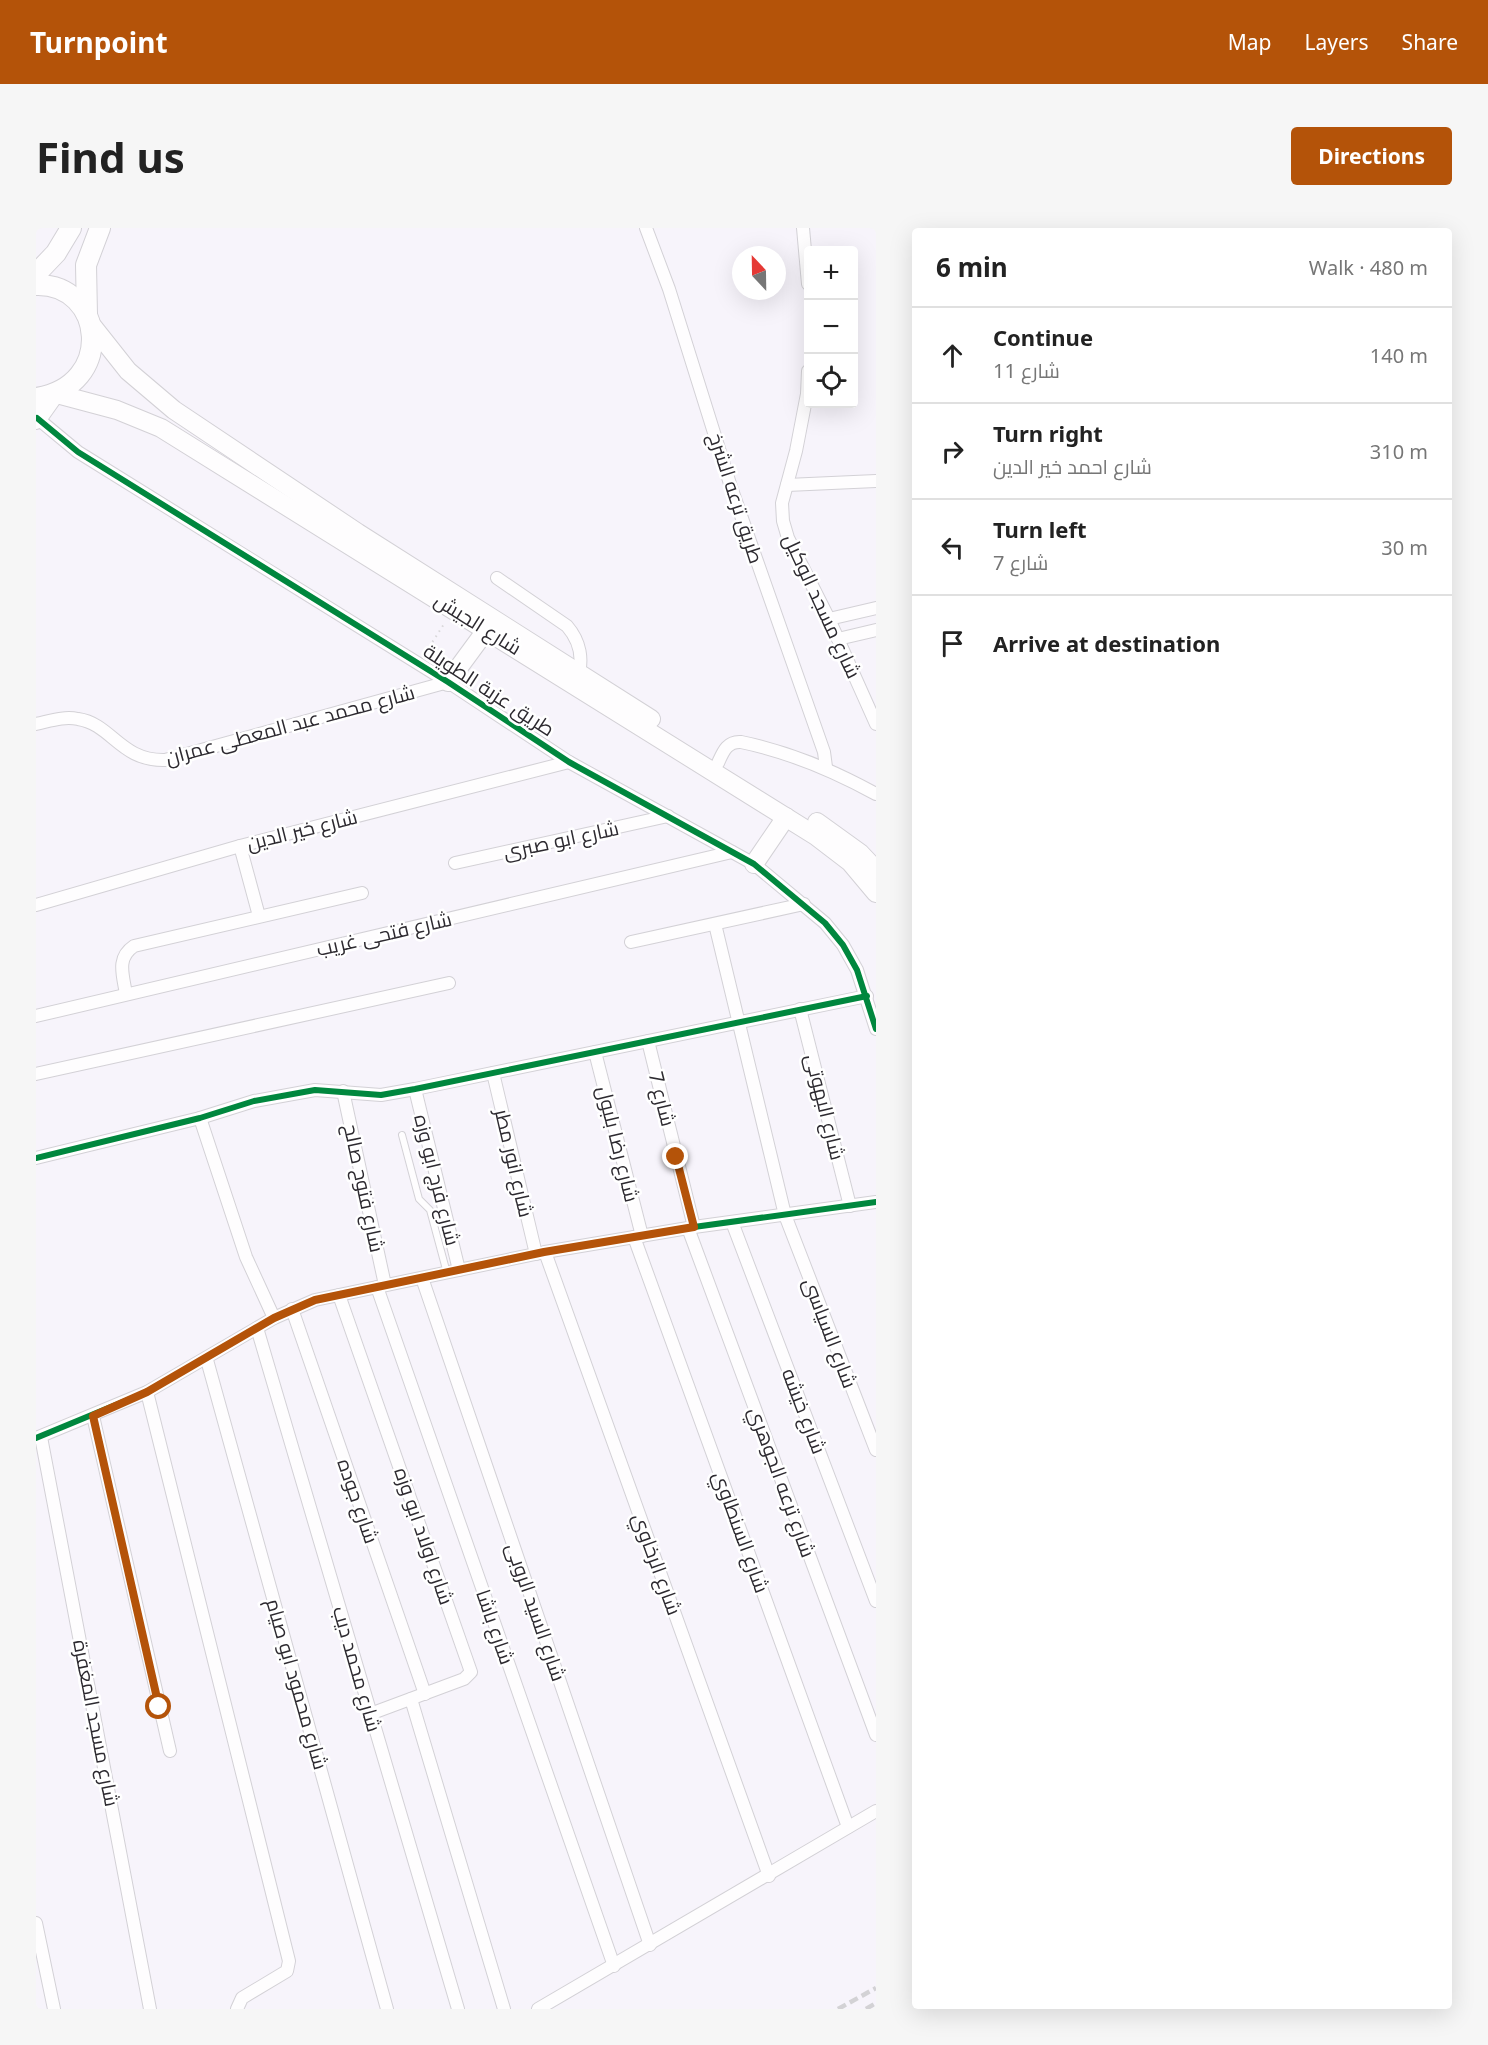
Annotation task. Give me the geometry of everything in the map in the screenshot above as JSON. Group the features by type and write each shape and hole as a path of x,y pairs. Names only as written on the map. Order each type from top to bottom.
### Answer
{"main road":[{"path":"36,274 56,253 71,228"},
{"path":"36,419 49,395 72,385 83,372 90,357 93,340 88,319 86,266 99,228"},
{"path":"36,285 61,290 76,300 88,319"},
{"name":"شارع الجيش","path":"88,319 128,371 174,410 816,836 850,862 876,893"},
{"name":"شارع الجيش","path":"49,395 117,410 161,428 487,629 578,679 831,831 860,853 876,870"},
{"path":"448,682 487,629"},
{"path":"754,864 786,817"}],"street":[{"name":"طريق ترعه الشرخ","path":"646,228 669,289 731,487 824,752 826,767"},
{"path":"804,228 805,246"},
{"name":"شارع مسجد الوكيل","path":"804,408 782,502 783,521 788,538 829,619 876,724"},
{"name":"طريق عزبة الطويلة","path":"36,419 78,452 448,682 569,762 754,864 825,923 843,945 867,996 876,1029"},
{"path":"787,485 876,481"},
{"path":"496,578 567,626 574,634 579,643 578,679"},
{"path":"829,619 876,608"},
{"path":"838,639 876,630"},
{"name":"شارع محمد عبد المعطى عمران","path":"36,724 63,718 80,719 89,722 133,754 148,760 165,760 448,682"},
{"path":"718,763 727,746 735,742 793,755 826,767 876,794"},
{"name":"شارع خير الدين","path":"36,905 240,846 569,762"},
{"name":"شارع ابو صبرى","path":"455,863 668,816"},
{"path":"240,846 259,916"},
{"name":"شارع فتحى غريب","path":"36,1016 732,852"},
{"path":"126,994 122,960 125,952 134,946 362,893"},
{"path":"631,942 804,904"},
{"name":"شارع السياسى","path":"715,924 785,1215 876,1450"},
{"path":"36,1074 449,983"},
{"path":"36,1158 200,1118 254,1101 315,1090 381,1095 867,996"},
{"name":"شارع البهوتى","path":"800,1009 850,1206"},
{"name":"شارع 7","path":"648,1041 691,1227"},
{"name":"شارع رضا بلبول","path":"595,1052 638,1236"},
{"name":"شارع انور مطر","path":"493,1072 540,1253"},
{"name":"شارع فرج ابو وزه","path":"415,1089 453,1271"},
{"name":"شارع فتوح صالح","path":"343,1091 381,1286"},
{"path":"200,1118 250,1268 274,1318"},
{"path":"38,1437 147,1392 207,1360 256,1328 292,1309 339,1295 540,1253 638,1236 876,1202"},
{"name":"شارع خيشه","path":"732,1222 876,1601"},
{"name":"شارع ترعه الجوهري","path":"691,1227 876,1735"},
{"name":"شارع السنطاوي","path":"638,1236 848,1827"},
{"name":"شارع الرخاوي","path":"540,1253 768,1876"},
{"name":"شارع السيد الروبى","path":"422,1278 650,1945"},
{"name":"شارع باشا","path":"381,1286 614,1966"},
{"name":"شارع اولاد ابو وزه","path":"339,1295 470,1668 468,1678 370,1714"},
{"name":"شارع جوده","path":"292,1309 425,1694"},
{"name":"شارع محمد ديب","path":"256,1328 458,2009"},
{"name":"شارع محمود ابو صيام","path":"207,1360 387,2009"},
{"path":"147,1392 289,1961 286,1971 242,1998 237,2009"},
{"path":"93,1416 170,1751"},
{"name":"شارع مسجد المغفرة","path":"38,1437 150,2009"},
{"path":"411,1699 504,2009"},
{"path":"538,2009 876,1811"},
{"path":"36,1923 54,2009"}],"lane":[{"path":"402,1136 419,1199 430,1210 453,1271"}],"path":[{"path":"418,664 454,609"}],"railway":[{"path":"838,2009 876,1988"},
{"path":"866,2009 876,2003"}],"cycle path":[{"path":"37,418 78,452 448,682 569,762 754,864 825,923 843,945 857,970 876,1029"},
{"path":"36,1158 200,1118 254,1101 315,1090 381,1095 867,996"},
{"path":"36,1438 147,1392 274,1318 315,1300 545,1252 694,1227 876,1202"}],"route":[{"path":"159,1707 93,1416 147,1392 207,1360 274,1318 315,1300 544,1252 694,1227 676,1157"}]}
